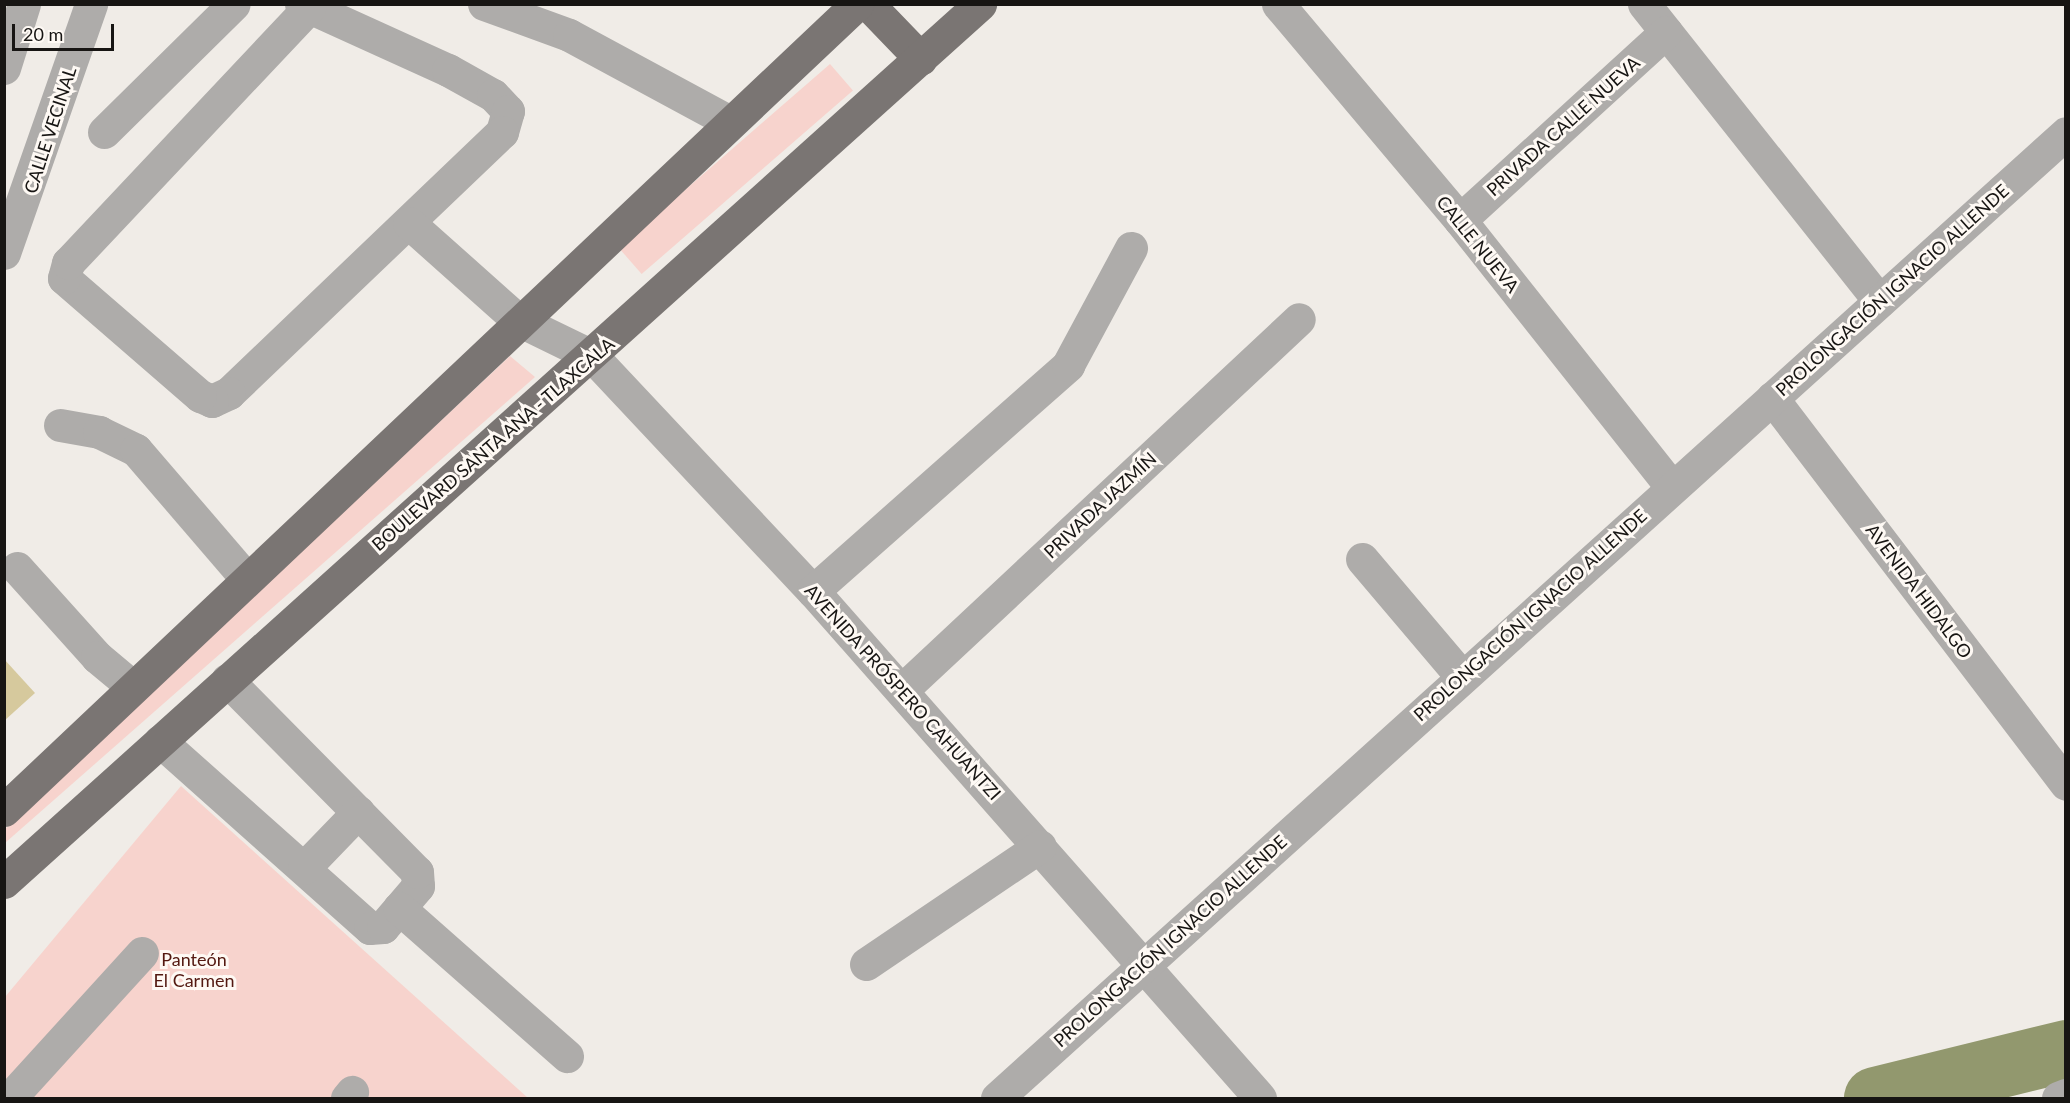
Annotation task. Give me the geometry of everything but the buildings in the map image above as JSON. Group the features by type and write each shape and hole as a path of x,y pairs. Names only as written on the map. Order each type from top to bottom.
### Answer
{"main road":[{"path":"4,810 518,320 857,4"},
{"path":"868,4 921,58"},
{"name":"BOULEVARD SANTA ANA - TLAXCALA","path":"4,882 227,680 592,356 980,4"}],"street":[{"path":"4,68 24,4"},
{"name":"CALLE VECINAL","path":"4,253 15,199 91,4"},
{"path":"104,132 234,4"},
{"path":"484,4 569,35 730,122"},
{"name":"CALLE NUEVA","path":"1278,4 1460,220 1672,487"},
{"path":"1644,4 1879,301"},
{"path":"305,6 448,70 493,95 508,111 502,132 409,223 229,393 212,401 174,375 64,278 68,264 305,6"},
{"name":"PRIVADA CALLE NUEVA","path":"1460,220 1666,32"},
{"name":"PROLONGACIÓN IGNACIO ALLENDE","path":"997,1098 2066,133"},
{"name":"AVENIDA PRÓSPERO CAHUANTZI","path":"409,223 518,320 592,356 813,591 1144,963 1260,1098"},
{"path":"813,591 1068,365 1131,248"},
{"name":"PRIVADA JAZMÍN","path":"902,690 1299,319"},
{"name":"AVENIDA HIDALGO","path":"1772,398 2066,784"},
{"path":"60,425 99,432 136,450 246,578"},
{"path":"1362,559 1462,677"},
{"path":"17,568 97,657 133,687"},
{"path":"160,741 370,928 383,927 420,879 358,812 227,680"},
{"path":"304,868 358,812"},
{"path":"866,964 1040,846"},
{"path":"399,908 567,1056"},
{"path":"10,1098 142,953"},
{"path":"2058,1098 2066,1095"}],"green space":[{"path":"830,64 853,90 642,274 619,248"},
{"path":"510,356 535,377 5,843 5,829"},
{"name":"Panteón El Carmen","path":"181,786 528,1098 5,1098 5,997"}],"waterway":[{"path":"1875,1098 2066,1051"}]}
